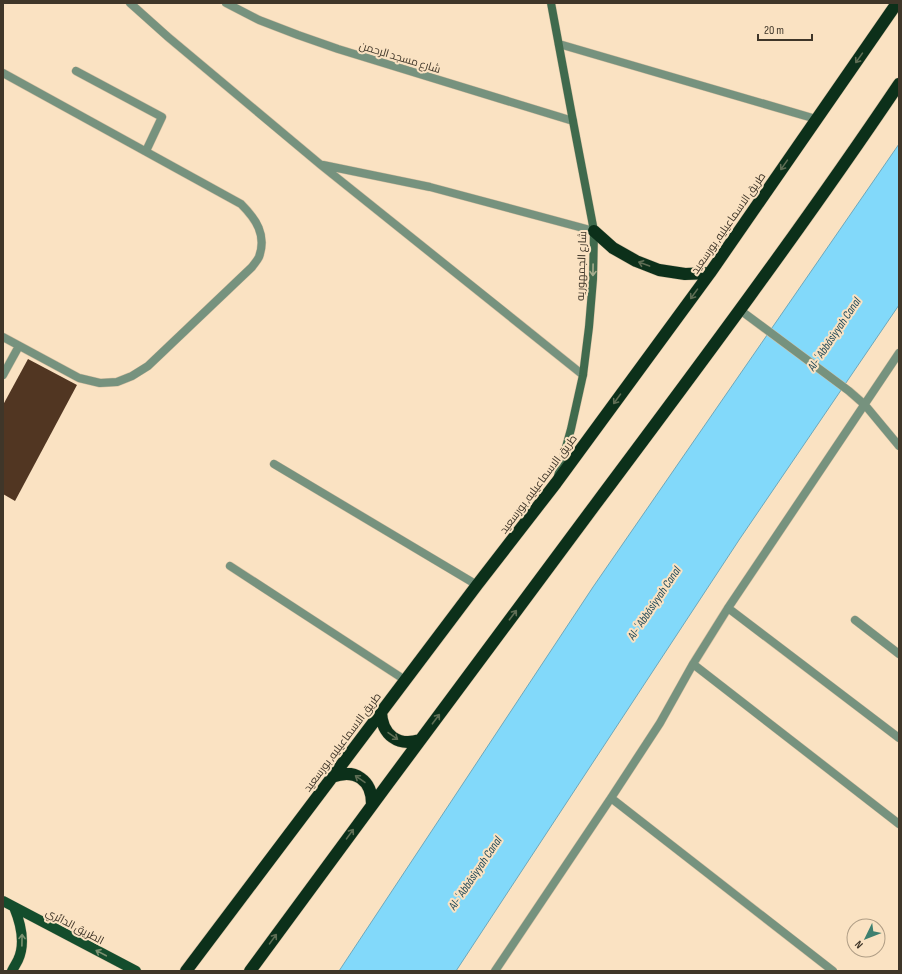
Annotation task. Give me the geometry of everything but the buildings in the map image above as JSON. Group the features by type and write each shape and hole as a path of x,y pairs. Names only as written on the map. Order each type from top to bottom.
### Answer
{"highway":[{"name":"طريق الاسماعيليه, بورسعيد","path":"186,971 476,585 556,483 710,273 897,3"},
{"path":"250,971 372,804 740,310 855,150 899,84"},
{"path":"594,231 613,248 636,261 659,270 684,274 710,273"},
{"path":"381,712 384,728 389,735 396,740 404,742 420,740"},
{"path":"332,777 349,773 357,776 369,787 372,796 372,804"}],"main road":[{"name":"شارع الجمهوريه","path":"551,3 572,121 594,231 593,279 589,327 582,375 571,429 556,483"},
{"name":"الطريق الدائري","path":"3,901 136,971"},
{"path":"12,971 19,959 22,946 22,933 14,907"}],"street":[{"path":"130,3 168,37 321,165 582,375"},
{"name":"شارع مسجد الرحمن","path":"226,3 259,20 298,36 572,121"},
{"path":"559,44 816,119"},
{"path":"76,71 162,117 146,151"},
{"path":"3,73 242,204 251,213 257,224 261,234 262,244 258,258 252,267 148,366 132,376 117,382 100,383 79,378 3,337"},
{"path":"321,165 430,187 594,231"},
{"path":"740,310 849,391 865,405 899,446"},
{"path":"3,375 19,346"},
{"path":"494,971 660,723 693,664 728,608 899,353"},
{"path":"274,464 476,585"},
{"path":"230,566 405,680"},
{"path":"728,608 899,738"},
{"path":"855,620 899,654"},
{"path":"693,664 899,824"},
{"path":"611,798 833,971"}],"water":[{"name":"Al-ʿAbbāsiyyah Canal","path":"899,144 899,305 739,540 456,971 339,971 593,587"}]}
